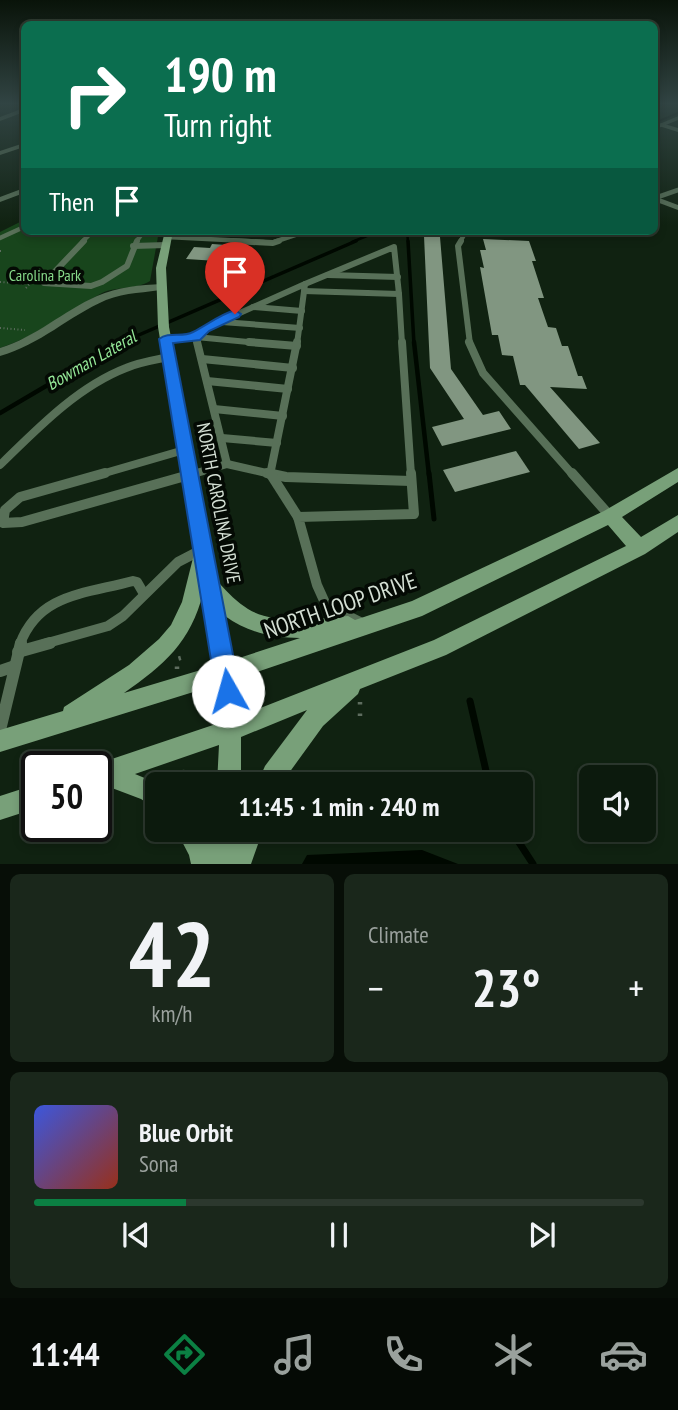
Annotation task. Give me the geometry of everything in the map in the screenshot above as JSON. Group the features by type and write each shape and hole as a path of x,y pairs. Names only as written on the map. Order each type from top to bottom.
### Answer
{"main road":[{"name":"NORTH CAROLINA DRIVE","path":"167,238 162,287 165,335 184,450 227,672 231,730 229,772"},
{"name":"NORTH LOOP DRIVE","path":"0,741 227,672 415,609 610,516 678,474"},
{"path":"610,516 639,548"},
{"path":"112,770 231,730 439,648 639,548 678,523"},
{"path":"59,723 144,664 176,635 186,617 203,549"},
{"path":"210,586 227,608 251,623 280,628 367,625"},
{"path":"274,772 315,718 361,679"},
{"path":"112,778 145,790"},
{"path":"0,808 21,801"},
{"path":"195,842 204,864"},
{"path":"220,864 223,842"},
{"path":"238,864 246,842"}],"street":[{"path":"0,153 21,146"},
{"path":"0,200 21,191"},
{"path":"658,199 678,208"},
{"path":"0,352 20,345 101,298 127,290 162,287"}],"lane":[{"path":"658,197 678,190"},
{"path":"0,238 21,228"},
{"path":"89,235 44,283 97,285 127,266 133,246 141,235"},
{"path":"133,246 167,238 273,243 296,235"},
{"path":"464,235 458,246 475,361 610,516"},
{"path":"196,337 204,328 219,321 305,287 325,275 394,247 414,514 298,517"},
{"path":"325,275 398,277"},
{"path":"305,287 399,295"},
{"path":"305,287 293,368 270,474 298,517 317,585 326,605 367,625"},
{"path":"250,307 302,311"},
{"path":"219,321 300,328"},
{"path":"165,335 297,346"},
{"path":"196,337 227,464"},
{"path":"0,465 48,418 106,378 122,369 169,357"},
{"path":"202,359 293,368"},
{"path":"206,381 288,389"},
{"path":"214,409 283,416"},
{"path":"222,438 277,443"},
{"path":"184,450 20,497 11,502 5,510 3,523 22,522 227,464 270,474 336,480 411,481"},
{"path":"18,652 107,626 123,616 178,562 203,549"},
{"path":"0,730 24,632 39,612 133,581 137,582 144,594"},
{"path":"0,671 15,666"}],"path":[{"path":"0,282 30,284"},
{"path":"0,328 35,330"},
{"path":"177,673 177,659 188,656"}],"green space":[{"name":"Carolina Park","path":"21,222 21,235 158,235 150,281 139,286 102,293 40,330 0,348 0,232"}],"shaded area":[{"path":"422,850 458,864 302,864 307,855"}],"building":[{"path":"424,236 440,237 451,369 483,415 499,411 511,429 442,446 432,427 464,419 430,368"},
{"path":"483,239 529,241 536,261 532,261 544,298 538,298 548,327 556,328 562,346 568,346 578,376 582,376 587,389 550,387 600,443 579,449 525,385 520,385 513,356 502,355 498,335 492,335 480,267 484,268 480,250 486,250"},
{"path":"212,244 227,245 226,249 240,249 233,262 186,259 194,247 210,248"},
{"path":"516,451 530,472 455,492 443,470"}],"waterway":[{"name":"Bowman Lateral","path":"352,242 369,235"},
{"path":"407,235 408,242"},
{"name":"Bowman Lateral","path":"118,344 356,241"},
{"path":"408,241 414,344"},
{"name":"Bowman Lateral","path":"0,413 121,342"},
{"path":"414,342 429,475"},
{"path":"429,473 434,519"},
{"path":"470,701 486,772"},
{"path":"519,842 533,864"}],"route":[{"path":"228,691 227,672 179,425 166,339 196,337 204,328 235,314"}]}
